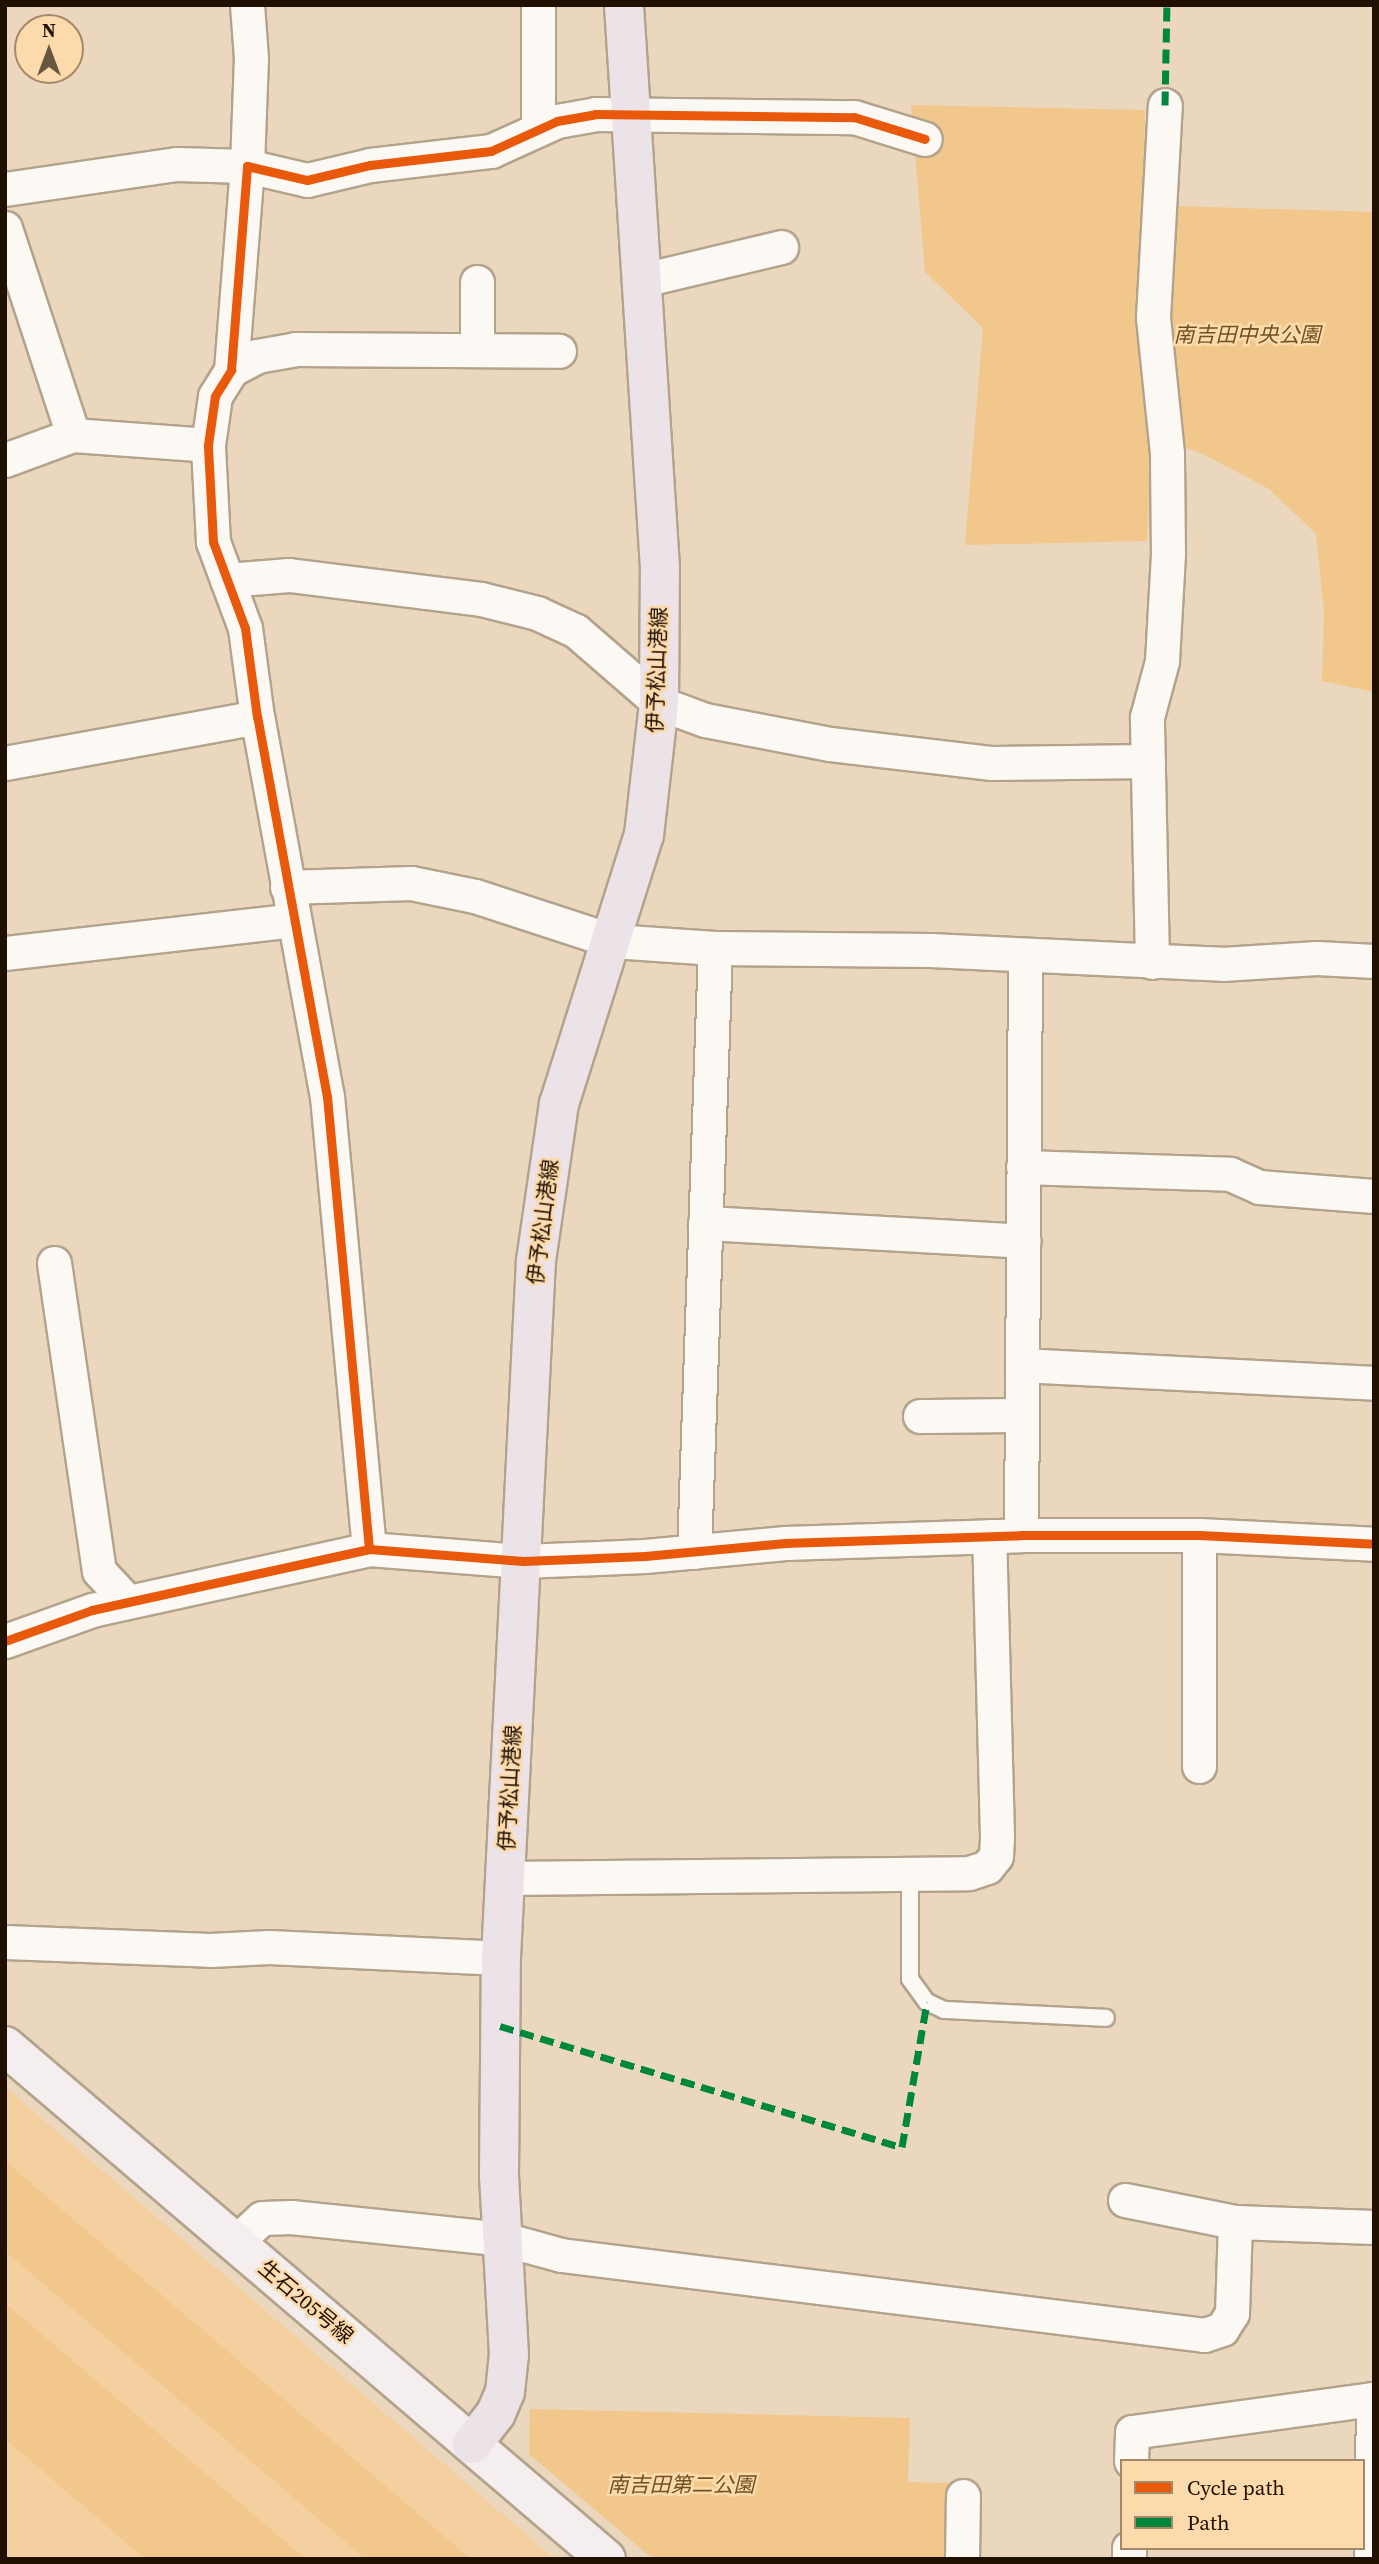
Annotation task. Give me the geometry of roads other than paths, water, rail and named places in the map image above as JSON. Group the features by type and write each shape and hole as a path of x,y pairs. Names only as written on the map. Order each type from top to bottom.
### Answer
{"main road":[{"name":"伊予松山港線","path":"472,2444 496,2413 505,2392 509,2356 499,2175 501,1958 536,1261 559,1104 644,835 659,703 660,568 624,5"}],"street":[{"path":"247,5 251,58 247,166 231,370 215,396 208,445 213,542 245,628 257,717 327,1097 369,1549"},
{"path":"538,5 538,129"},
{"path":"1152,962 1147,717 1161,661 1168,554 1167,453 1153,317 1165,105"},
{"path":"5,189 176,164 247,166 307,180 370,165 491,151 538,129 595,114 632,112 854,117 925,139"},
{"path":"5,228 14,284 73,436"},
{"path":"643,280 781,247"},
{"path":"477,282 477,350"},
{"path":"231,370 257,356 296,349 559,351"},
{"path":"5,460 73,436 208,445"},
{"path":"227,580 289,575 481,599 537,613 576,631 659,703 705,720 898,753 992,763 1148,761"},
{"path":"5,763 257,717"},
{"path":"287,887 373,883 443,887 612,941 715,948 930,950 1025,958 1152,962 1374,961"},
{"path":"5,953 293,920"},
{"path":"694,1552 715,948"},
{"path":"505,1878 969,1873 987,1867 996,1856 1005,1536 1021,1415 1025,958"},
{"path":"1023,1167 1230,1174 1259,1187 1374,1196"},
{"path":"705,1223 1023,1241"},
{"path":"54,1262 99,1571 128,1602"},
{"path":"1022,1365 1374,1383"},
{"path":"920,1416 1021,1415"},
{"path":"5,1640 128,1602 369,1549 523,1561 694,1552 785,1543 1005,1536 1199,1535 1374,1544"},
{"path":"1199,1535 1199,1766"},
{"path":"5,1942 210,1950 269,1947 501,1958"},
{"name":"生石205号線","path":"5,2046 606,2559"},
{"path":"1125,2200 1234,2222 1374,2227"},
{"path":"236,2242 262,2218 291,2217 503,2239 561,2255 1203,2335 1222,2329 1232,2313 1234,2222"},
{"path":"1132,2459 1132,2432 1374,2399 1371,2559"},
{"path":"962,2559 963,2496"}],"lane":[{"path":"910,1873 910,1979 927,2002 944,2010 1106,2018"}],"park label":[{"name":"南吉田中央公園","path":"1247,335"},
{"name":"南吉田第二公園","path":"681,2485"}]}
